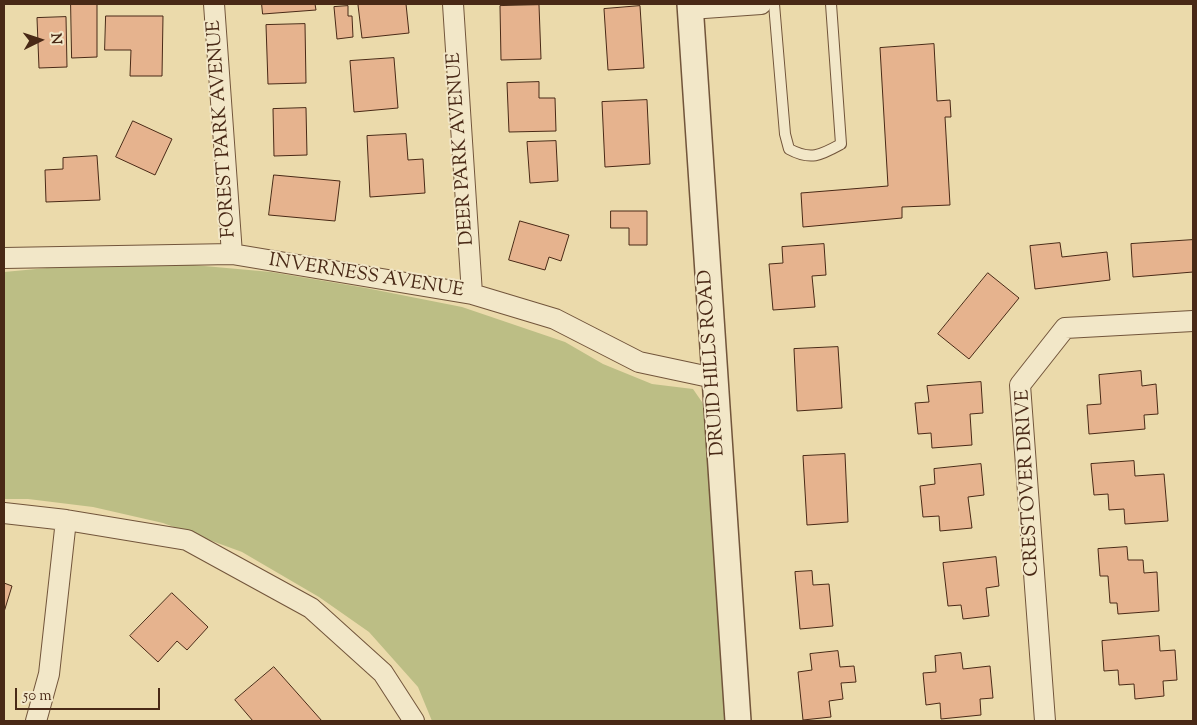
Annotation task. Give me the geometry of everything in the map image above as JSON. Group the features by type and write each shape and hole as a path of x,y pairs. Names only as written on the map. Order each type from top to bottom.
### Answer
{"street":[{"name":"FOREST PARK AVENUE","path":"214,4 232,254"},
{"name":"DEER PARK AVENUE","path":"453,4 472,294"},
{"path":"690,6 761,4"},
{"name":"DRUID HILLS ROAD","path":"690,6 738,721"},
{"name":"INVERNESS AVENUE","path":"4,258 232,254 472,294 554,319 639,362 714,378"},
{"name":"CRESTOVER DRIVE","path":"1046,721 1020,385 1065,328 1193,321"},
{"path":"4,514 66,520 187,540 311,608 383,673 414,721"},
{"path":"36,721 49,674 66,520"}],"lane":[{"path":"774,4 785,134 789,149 801,156 821,155 841,144 831,4"}],"green space":[{"path":"90,264 193,265 271,272 462,307 565,342 603,364 652,384 693,389 702,402 708,417 730,721 432,721 418,687 369,632 319,597 242,552 163,523 93,507 28,499 4,499 4,272"}],"building":[{"path":"71,4 97,4 97,57 72,58"},
{"path":"262,4 315,4 316,10 263,14"},
{"path":"406,4 409,33 362,38 358,5"},
{"path":"539,5 541,59 501,60 500,6"},
{"path":"348,6 348,16 352,16 353,37 337,39 334,7"},
{"path":"640,6 644,68 608,70 604,9"},
{"path":"106,16 163,16 162,76 130,76 131,50 105,50"},
{"path":"66,17 67,67 39,68 37,18"},
{"path":"305,24 306,83 268,84 266,25"},
{"path":"934,44 937,101 950,100 951,117 945,117 950,205 902,207 902,218 803,227 801,193 888,186 880,48"},
{"path":"394,58 398,108 354,112 350,61"},
{"path":"539,82 539,98 555,98 556,131 509,132 507,83"},
{"path":"647,100 650,164 605,167 602,102"},
{"path":"306,108 307,155 274,156 273,109"},
{"path":"133,121 172,139 155,175 116,157"},
{"path":"406,134 408,160 423,159 425,193 370,197 367,136"},
{"path":"556,141 558,181 530,183 527,142"},
{"path":"97,156 100,200 46,202 45,170 63,169 63,158"},
{"path":"274,175 340,181 335,221 269,215"},
{"path":"611,211 647,211 647,245 629,245 629,228 611,228"},
{"path":"520,221 569,235 561,261 549,257 545,270 509,260"},
{"path":"1193,240 1193,272 1133,277 1131,244"},
{"path":"1060,243 1062,257 1107,252 1110,280 1035,289 1030,246"},
{"path":"824,244 826,275 812,276 815,307 773,310 769,264 783,263 782,247"},
{"path":"988,273 1019,298 969,359 938,334"},
{"path":"838,347 842,408 797,411 794,349"},
{"path":"1141,371 1142,386 1156,384 1158,414 1144,415 1145,429 1089,434 1087,405 1101,404 1099,375"},
{"path":"981,382 983,413 970,414 972,445 932,448 931,433 918,434 915,403 929,402 927,386"},
{"path":"845,454 848,522 807,525 803,456"},
{"path":"1134,461 1135,476 1164,474 1168,521 1125,524 1124,509 1109,510 1108,494 1094,495 1091,464"},
{"path":"981,464 984,495 968,497 972,528 940,531 939,516 923,517 920,486 935,484 934,469"},
{"path":"1127,547 1128,560 1143,560 1144,573 1157,572 1159,611 1118,614 1117,603 1110,603 1108,576 1100,576 1098,549"},
{"path":"996,557 999,586 986,588 989,616 963,619 961,605 948,606 943,563"},
{"path":"812,571 813,585 829,584 833,626 800,629 795,572"},
{"path":"4,583 12,586 4,612"},
{"path":"172,593 208,627 187,650 177,641 158,662 130,636"},
{"path":"1159,636 1160,651 1175,650 1177,680 1163,681 1164,696 1135,699 1134,684 1119,685 1118,670 1104,671 1102,641"},
{"path":"838,651 840,667 854,666 856,682 841,683 843,699 829,701 831,717 803,720 798,672 812,670 810,654"},
{"path":"961,653 963,669 990,666 993,698 980,699 981,715 941,719 940,703 926,705 923,673 936,672 935,656"},
{"path":"274,667 322,721 253,721 235,700"}]}
